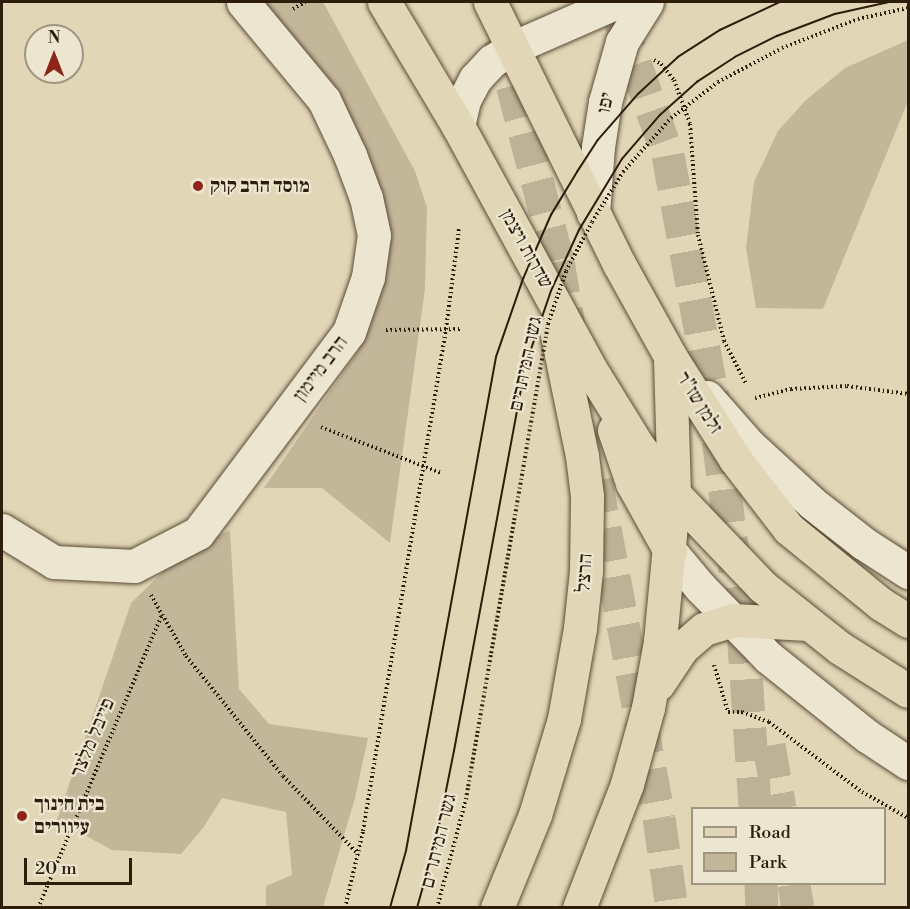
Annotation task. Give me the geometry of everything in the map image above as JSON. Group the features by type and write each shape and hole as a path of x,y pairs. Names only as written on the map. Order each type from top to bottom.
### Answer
{"main road":[{"name":"שדרות ויצמן","path":"384,2 458,126 591,369 638,446 674,494"},
{"path":"490,2 592,213 670,356 674,494 660,641 648,708 623,795 579,908"},
{"name":"הרצל","path":"497,908 535,815 564,719 580,628 586,571 587,496 576,417 557,334 519,236"},
{"name":"זלמן שז\"ר","path":"670,356 735,459 789,529 864,591 909,621"},
{"path":"591,369 632,483 670,551"},
{"path":"674,494 763,587 808,624 881,675 909,691"},
{"path":"648,708 669,666 693,636 704,629 733,620 808,624"}],"street":[{"name":"הרב מיימון","path":"134,566 198,533 349,332 368,277 374,235 366,198 350,155 324,100 243,2"},
{"path":"458,126 465,100 475,79 492,61 512,48 617,2"},
{"name":"יפו","path":"592,213 598,147 607,93 622,42 647,2"},
{"name":"זלמן שז\"ר","path":"670,356 749,445 812,503 863,543 909,572"},
{"path":"2,530 54,562 134,566"},
{"path":"670,551 700,587 801,685 867,736 909,762"}],"path":[{"name":"גשר המיתרים","path":"437,908 465,799 548,324 566,271 586,232 623,172 671,118 718,82 793,44 858,19 909,8"},
{"path":"345,908 358,854 424,466 447,328 459,229"},
{"path":"349,332 462,328"},
{"path":"755,398 791,389 847,386 909,394"},
{"path":"287,414 441,473"},
{"path":"134,566 186,656 284,776 358,854"},
{"name":"פייבל מלצר","path":"38,908 162,614"}],"green space":[{"path":"262,2 323,2 415,171 427,208 425,289 390,543 322,488 264,488 358,351 377,293 381,225"},
{"path":"908,40 908,101 823,309 756,308 746,248 754,182 778,131 806,100 845,68"},
{"path":"230,530 239,689 269,724 368,738 355,798 323,907 266,907 266,886 292,875 286,812 222,798 203,828 181,854 112,850 57,820 131,603 178,557"}],"tunnel":[{"path":"619,18 668,155 712,392 743,630 755,807"},
{"path":"500,38 558,261 569,326"},
{"path":"596,480 659,818 672,908"},
{"path":"769,745 780,807"},
{"path":"761,885 762,908"},
{"path":"794,885 798,908"}],"tram line":[{"path":"390,908 406,851 496,357 523,279 551,215 577,172 597,141 638,94 678,57 720,30 780,2"},
{"path":"417,908 436,841 526,364 551,291 579,230 622,159 660,115 697,82 735,57 777,36 835,14 889,2"}],"place":[{"name":"מוסד הרב קוק","path":"198,186"},
{"name":"בית חינוך עיוורים","path":"22,816"}]}
